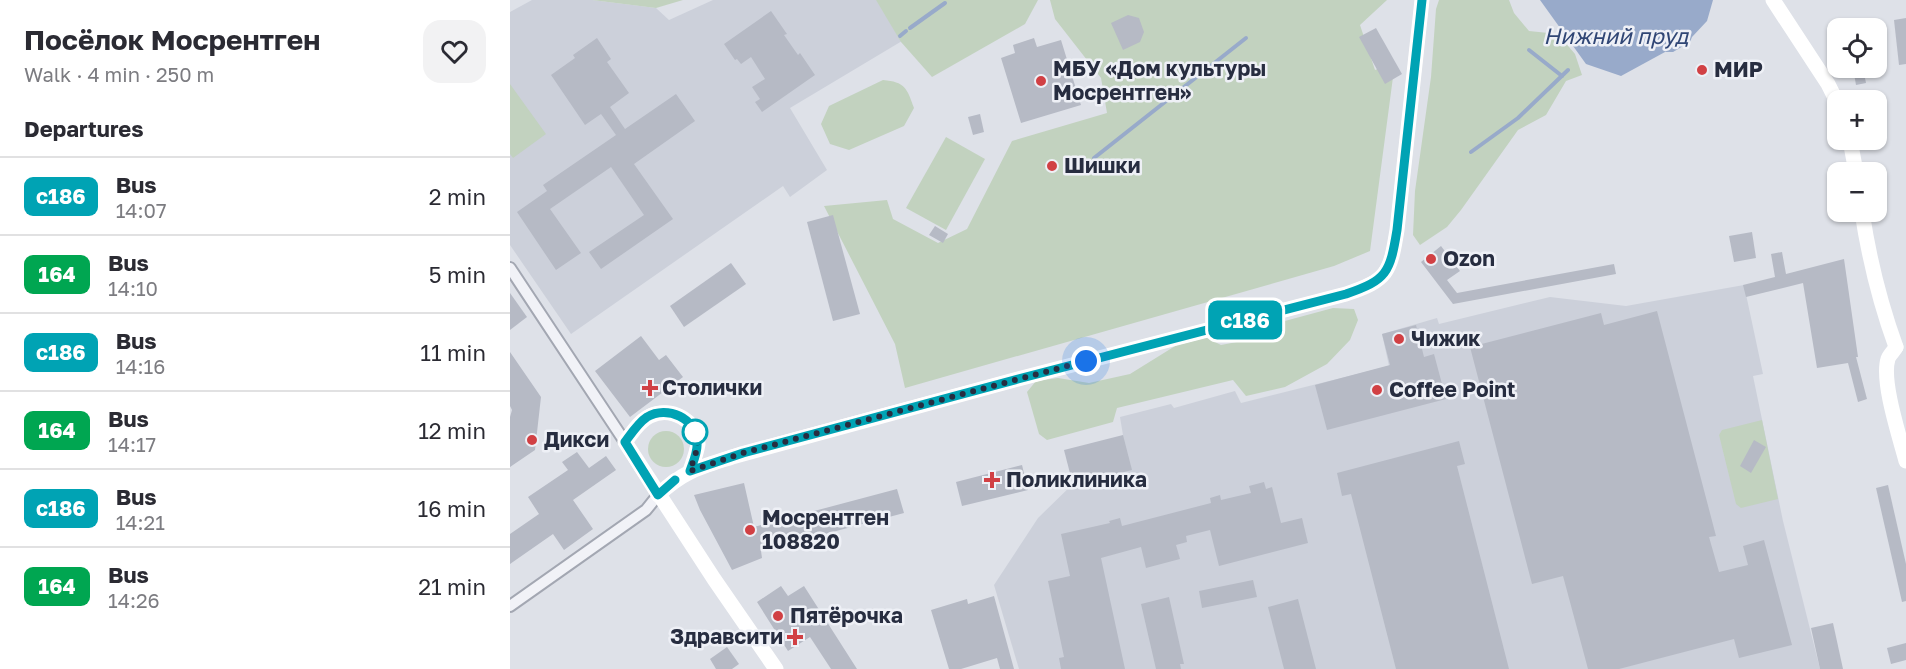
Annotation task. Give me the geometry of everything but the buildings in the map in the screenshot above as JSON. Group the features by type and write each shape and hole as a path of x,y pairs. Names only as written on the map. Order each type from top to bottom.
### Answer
{"street":[{"path":"510,606 646,510 658,495 690,471 743,453 1346,294 1378,281 1384,274 1393,254 1397,230 1422,0"},
{"path":"1773,0 1831,90"},
{"path":"1864,222 1887,321 1901,347 1888,358 1888,376 1890,395 1906,461"},
{"path":"510,268 658,495 776,669"},
{"path":"625,442 648,417 658,413 675,414 689,423 697,439 698,446 690,471"}],"shaded area":[{"path":"532,0 592,0 656,8 669,20 713,0 880,0 902,41 790,108 827,170 790,197 783,186 571,334 510,245 510,12"},
{"path":"1744,285 1763,374 1753,376 1783,521 1820,669 1019,669 994,585 1038,518 1123,435 1120,417 1171,404 1174,408 1235,391 1241,403 1389,366 1382,334 1437,318 1439,324 1550,297 1626,306"}],"green space":[{"path":"592,0 683,0 656,8"},
{"path":"876,0 1038,0 1025,24 932,77 901,42"},
{"path":"1050,0 1387,0 1360,25 1375,70 1395,62 1370,251 1334,266 905,388 895,344 824,206 887,200 893,219 938,243 967,229 1012,141 1107,113 1101,78 1055,19"},
{"path":"1439,0 1509,0 1514,13 1529,31 1558,34 1575,54 1582,75 1566,81 1546,115 1518,130 1447,227 1420,245 1413,235 1415,191 1431,77 1436,9"},
{"path":"883,80 901,84 909,95 914,108 904,126 849,150 830,144 821,124 829,106"},
{"path":"510,84 546,134 513,158 510,154"},
{"path":"946,137 985,159 946,230 906,208"},
{"path":"1333,308 1354,309 1358,320 1350,340 1327,364 1285,387 1246,396 1233,380 1117,408 1113,422 1047,440 1039,434 1027,392 1036,381 1058,378 1089,383 1130,374 1180,343 1201,335 1221,345 1242,341 1259,328"},
{"path":"1762,420 1778,499 1741,508 1736,504 1719,435 1722,430"},
{"path":"666,431 679,436 684,449 679,462 666,467 653,462 648,449 653,436"}],"water":[{"name":"Нижний пруд","path":"1540,0 1713,0 1707,21 1690,42 1673,52 1665,52 1621,76 1586,64"}],"waterway":[{"path":"910,28 945,3"},
{"path":"900,36 906,31"},
{"path":"1094,158 1246,38"},
{"path":"1529,50 1562,76"},
{"path":"1471,152 1518,118 1568,70"}],"bus line":[{"name":"с186","path":"675,480 658,495 625,442 644,420 653,414 664,412 675,414 685,419 693,428 698,446 690,471 743,453 1346,294 1378,281 1384,274 1393,254 1397,230 1422,0"}],"place":[{"name":"МИР","path":"1702,70"},
{"name":"МБУ «Дом культуры Мосрентген»","path":"1041,81"},
{"name":"Шишки","path":"1052,166"},
{"name":"Ozon","path":"1431,259"},
{"name":"Чижик","path":"1399,339"},
{"name":"Столички","path":"650,388"},
{"name":"Coffee Point","path":"1377,390"},
{"name":"Дикси","path":"532,440"},
{"name":"Поликлиника","path":"992,480"},
{"name":"Мосрентген 108820","path":"750,530"},
{"name":"Пятёрочка","path":"778,616"},
{"name":"Здравсити","path":"795,637"}],"route":[{"path":"695,432 698,446 690,471 743,453 1086,361"}]}
